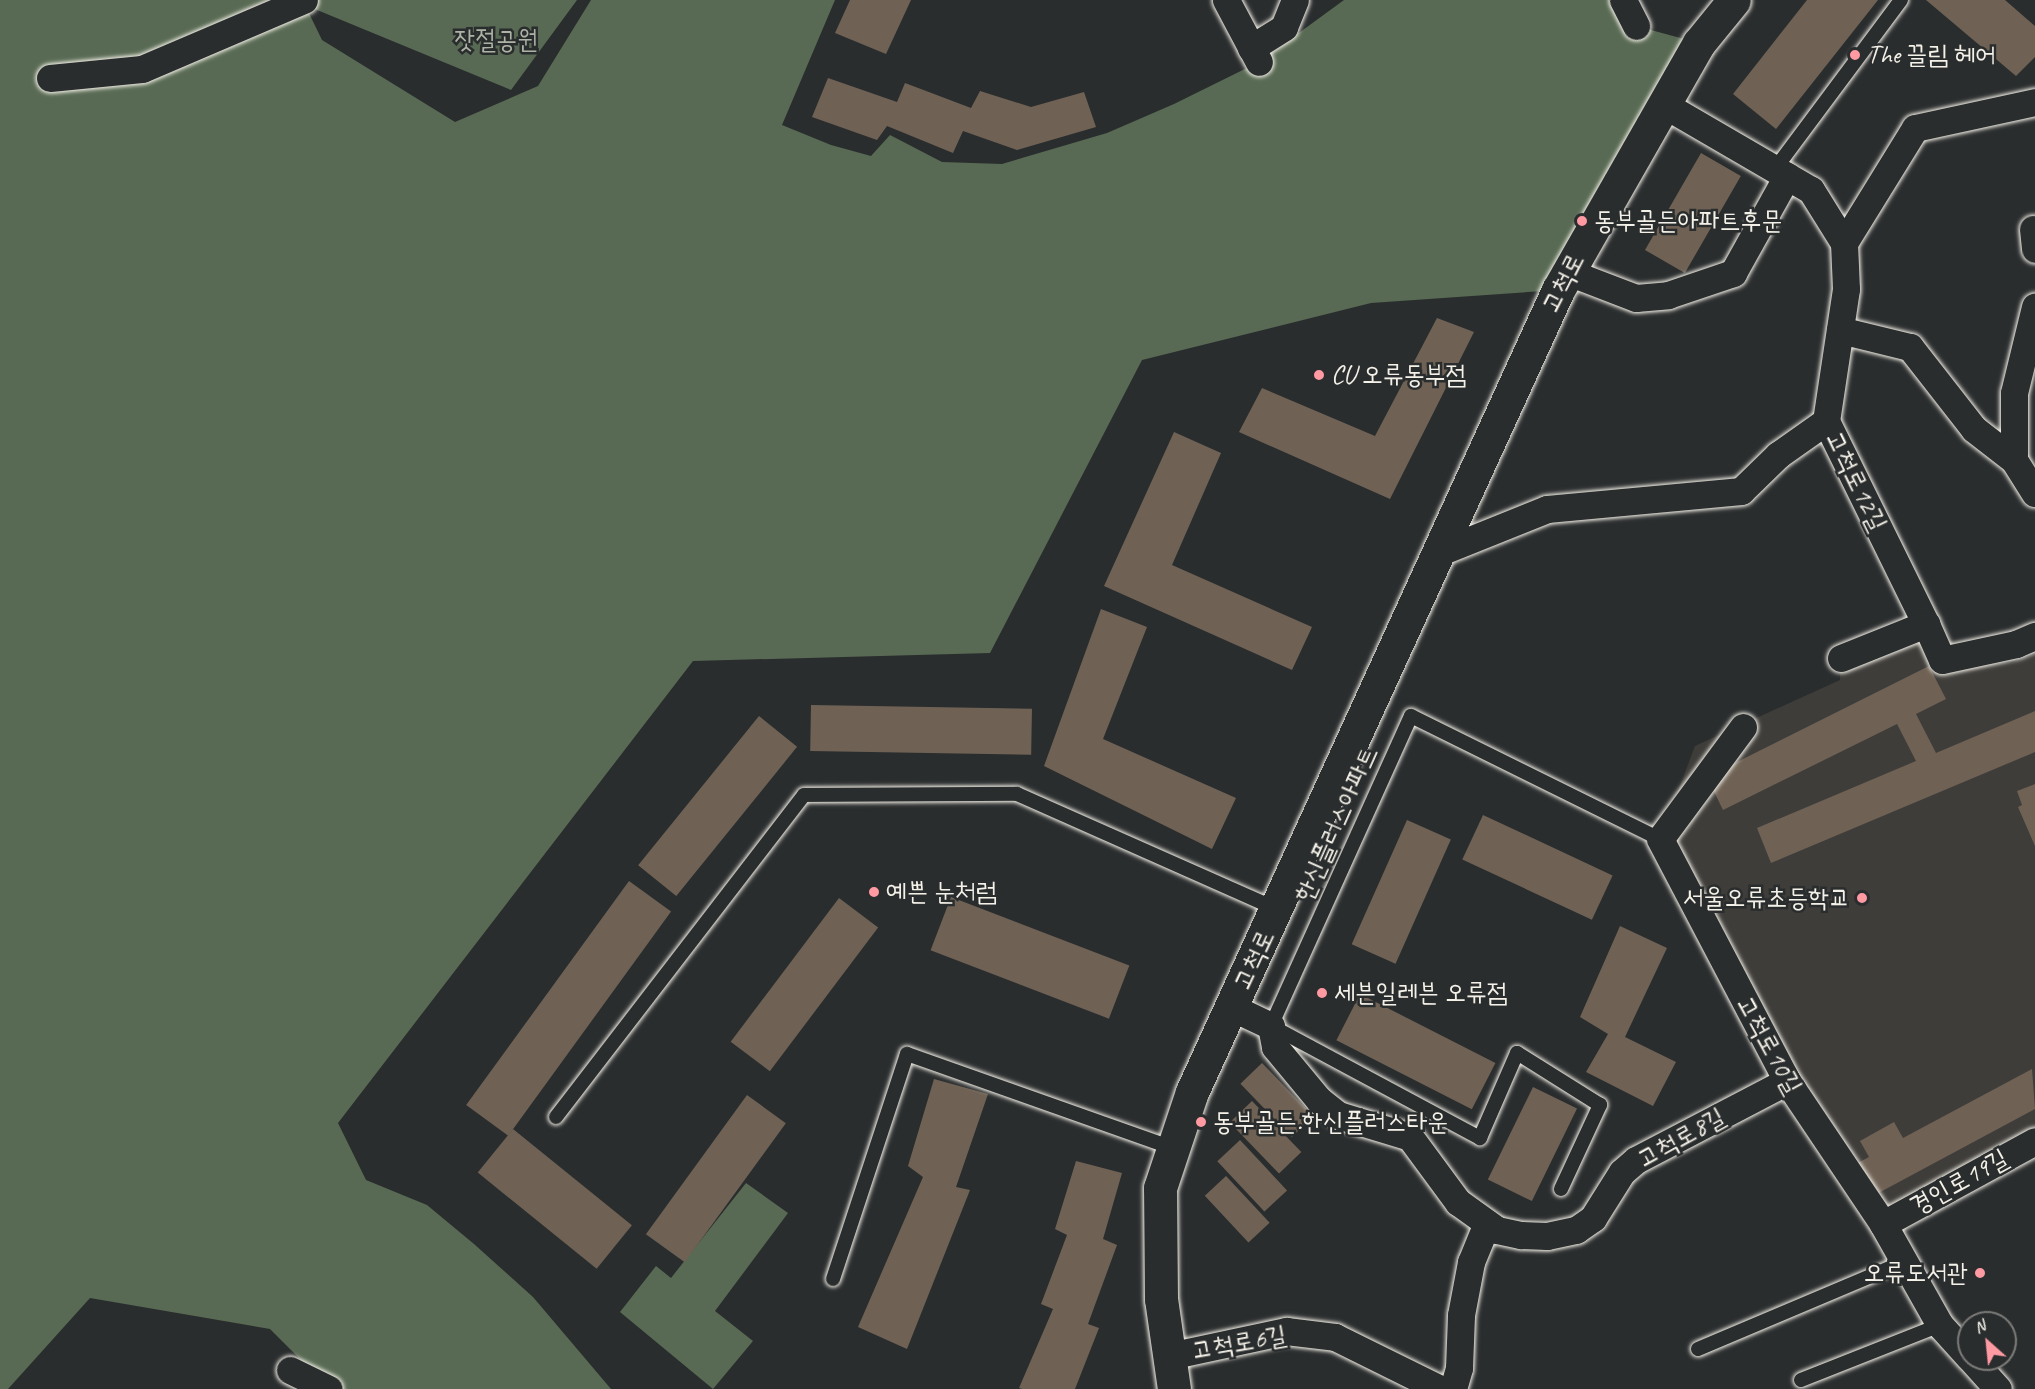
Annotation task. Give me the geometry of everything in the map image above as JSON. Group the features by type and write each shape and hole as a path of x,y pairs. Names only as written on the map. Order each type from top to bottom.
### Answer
{"main road":[{"name":"고척로","path":"1174,1389 1161,1299 1160,1188 1192,1092 1278,910 1568,272 1699,43 1734,0"}],"street":[{"path":"50,78 142,69 304,0"},
{"path":"1226,0 1255,55 1284,27 1295,0"},
{"path":"1623,0 1636,26"},
{"path":"1844,243 1915,128 2035,102"},
{"name":"고척로12길","path":"1663,104 1811,190 1844,243 1846,290 1826,421 1942,660 2035,636"},
{"path":"1568,272 1636,298 1668,295 1733,273 1781,172"},
{"path":"2014,460 2014,393 2035,307"},
{"path":"1840,330 1910,347 1974,429 2014,460 2035,493"},
{"path":"1440,552 1547,509 1741,491 1778,454 1826,421"},
{"path":"1841,658 1926,624"},
{"path":"1660,838 1743,727"},
{"name":"고척로10길","path":"1660,838 1787,1081 1883,1224 1902,1263 1940,1325 1957,1344"},
{"path":"1231,1007 1271,1026"},
{"name":"고척로8길","path":"1271,1026 1275,1047 1319,1100 1338,1115 1410,1137 1458,1202 1497,1230 1521,1235 1547,1236 1576,1230 1593,1218 1622,1172 1636,1160 1787,1081"},
{"name":"경인로19길","path":"1883,1224 2035,1141"},
{"path":"1453,1389 1459,1368 1461,1315 1471,1262 1487,1223"},
{"name":"고척로6길","path":"1169,1356 1286,1331 1335,1337 1440,1389"},
{"path":"290,1370 329,1389"},
{"name":"고척로10길","path":"1982,1371 1998,1389"}],"lane":[{"path":"1781,172 1901,0"},
{"name":"한신플러스아파트","path":"1271,1026 1411,716 1660,838"},
{"path":"556,1118 804,795 1017,794 1278,910"},
{"path":"1271,1026 1480,1138 1517,1053 1600,1104 1561,1189"},
{"path":"833,1279 907,1054 1173,1148"},
{"path":"1698,1349 1902,1263"},
{"path":"1801,1380 1940,1325"}],"shaded area":[{"name":"서울오류초등학교","path":"1918,631 1939,666 2012,663 2035,654 2035,1141 1883,1224 1660,839 1695,746 1840,680 1840,664"}],"green space":[{"name":"잣절공원","path":"0,0 577,0 511,90 305,5 322,40 455,122 538,86 591,0 835,0 782,125 831,145 871,156 890,135 942,162 1002,164 1107,133 1174,104 1259,62 1344,0 1623,0 1636,26 1699,43 1558,290 1371,303 1142,360 990,653 693,661 338,1123 366,1180 427,1205 474,1244 533,1297 611,1389 342,1389 316,1375 270,1329 90,1298 8,1389 0,1389"},
{"path":"746,1183 788,1213 715,1311 753,1341 713,1389 620,1312 656,1266 671,1278"}],"building":[{"path":"850,0 911,0 886,54 835,33"},
{"path":"1807,0 1878,0 1776,129 1733,94"},
{"path":"1926,0 2005,0 2035,26 2035,57 2016,76"},
{"path":"828,78 897,102 905,83 971,108 980,91 1031,107 1084,92 1096,127 1017,150 963,131 953,153 887,126 877,140 812,117"},
{"path":"1701,153 1741,176 1685,273 1645,250"},
{"path":"1437,318 1474,332 1390,499 1239,432 1262,388 1375,436"},
{"path":"1174,432 1221,453 1172,565 1312,627 1292,670 1104,586"},
{"path":"1101,609 1147,627 1103,739 1236,798 1212,849 1044,766"},
{"path":"1929,666 1946,699 1916,714 1936,753 2035,711 2035,752 1771,863 1757,828 1916,761 1897,724 1723,810 1707,777"},
{"path":"811,705 1032,709 1031,755 810,751"},
{"path":"759,716 797,747 676,896 638,865"},
{"path":"2035,784 2035,846 2018,807 2022,805 2017,791"},
{"path":"1483,815 1613,875 1592,920 1462,859"},
{"path":"1407,820 1451,840 1396,964 1352,944"},
{"path":"629,881 671,912 508,1136 466,1105"},
{"path":"951,897 1129,965 1109,1019 931,950"},
{"path":"839,898 878,927 770,1071 731,1042"},
{"path":"1620,926 1667,948 1625,1037 1676,1062 1653,1106 1586,1072 1608,1034 1580,1017"},
{"path":"1360,994 1495,1063 1472,1109 1336,1040"},
{"path":"1262,1063 1313,1116 1292,1137 1240,1084"},
{"path":"2032,1069 2035,1109 1871,1197 1854,1165 1869,1157 1860,1141 1894,1122 1903,1138"},
{"path":"934,1079 988,1094 956,1187 970,1190 907,1349 858,1327 923,1177 908,1166"},
{"path":"1533,1087 1577,1108 1532,1201 1488,1180"},
{"path":"747,1095 786,1123 685,1262 646,1234"},
{"path":"1252,1101 1301,1152 1279,1174 1230,1123"},
{"path":"513,1129 632,1225 597,1269 478,1173"},
{"path":"1240,1140 1287,1190 1264,1212 1217,1161"},
{"path":"1076,1161 1122,1173 1103,1239 1117,1245 1088,1324 1099,1328 1075,1389 1022,1389 1019,1388 1053,1309 1041,1304 1067,1235 1055,1229"},
{"path":"1226,1176 1270,1223 1248,1243 1205,1196"}],"place":[{"name":"The 끌림 헤어","path":"1855,55"},
{"name":"동부골든아파트후문","path":"1582,221"},
{"name":"CU 오류동부점","path":"1319,375"},
{"name":"예쁜 눈처럼","path":"874,892"},
{"name":"서울오류초등학교","path":"1862,898"},
{"name":"세븐일레븐 오류점","path":"1322,993"},
{"name":"동부골든.한신플러스타운","path":"1201,1122"},
{"name":"오류도서관","path":"1980,1273"}]}
